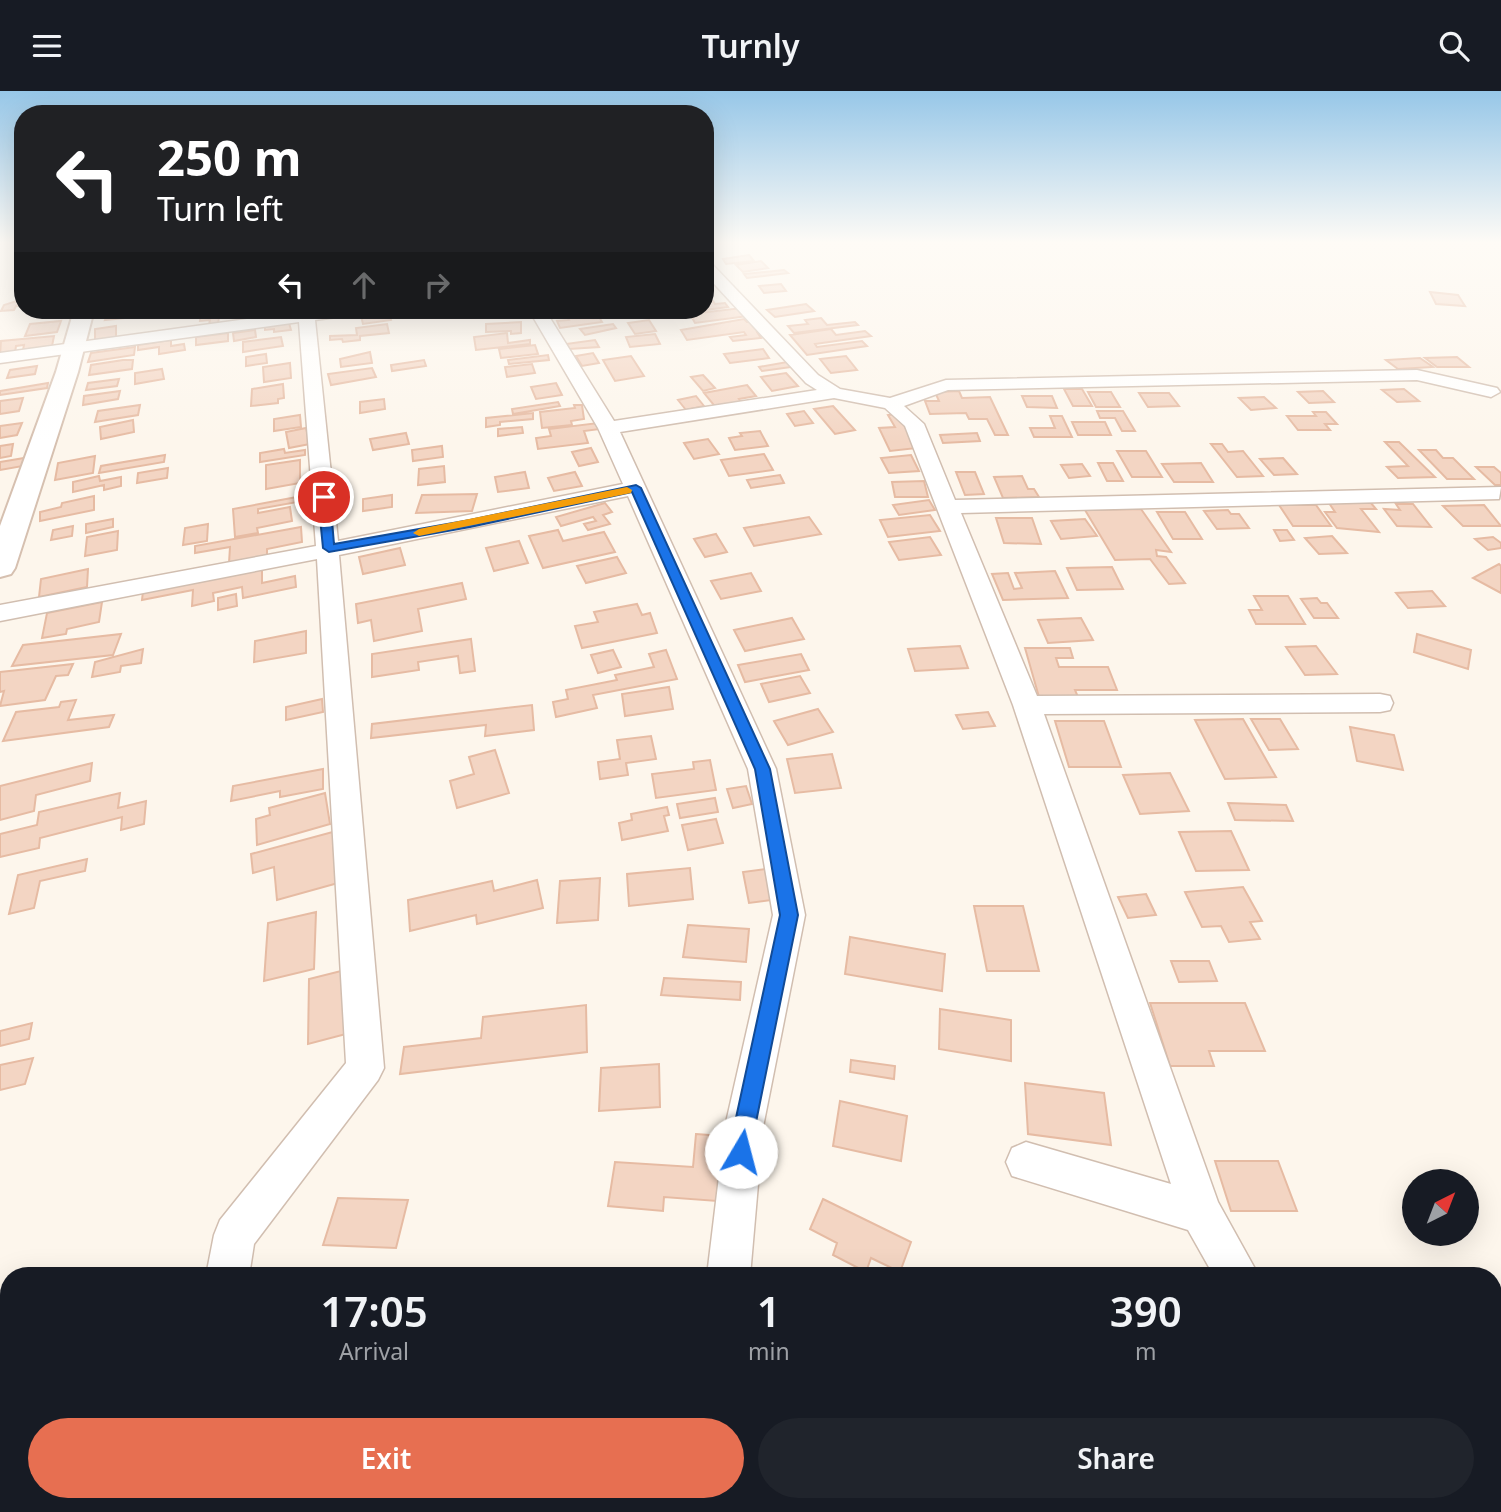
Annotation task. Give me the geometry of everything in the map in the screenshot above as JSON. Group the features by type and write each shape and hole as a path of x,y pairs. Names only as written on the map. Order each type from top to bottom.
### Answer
{"street":[{"path":"748,310 812,379 834,393"},
{"path":"0,568 74,348 81,319"},
{"path":"0,358 267,319"},
{"path":"229,1267 235,1235 365,1068 329,548 308,319"},
{"path":"542,319 608,428 762,769 789,915 744,1127 729,1267"},
{"path":"608,428 834,393 891,404 946,385 1417,375 1491,392"},
{"path":"891,404 914,424 1027,705 1201,1213 1233,1267"},
{"path":"0,613 329,548 470,524 636,488"},
{"path":"948,507 1499,493"},
{"path":"1027,705 1380,703"},
{"path":"1026,1163 1201,1213"}],"building":[{"path":"744,310 748,316 695,323 693,319 714,319 714,311"},
{"path":"767,310 814,311 775,317"},
{"path":"821,318 827,325 855,322 858,325 794,333 788,326 808,324 805,320"},
{"path":"219,319 218,324 209,325 210,320 200,321"},
{"path":"362,319 391,320 363,324"},
{"path":"600,319 602,322 560,328 557,321"},
{"path":"744,319 753,322 760,331 757,332 761,338 733,341 730,337 746,335 744,332 687,340 681,330"},
{"path":"649,320 656,331 635,334 628,323"},
{"path":"61,321 57,332 25,336 30,324"},
{"path":"521,322 521,333 486,332 486,324"},
{"path":"289,323 291,330 265,330 265,327"},
{"path":"387,324 389,333 360,336 360,340 330,340 330,336 357,335 356,328"},
{"path":"613,324 616,328 585,335 580,329"},
{"path":"116,326 116,337 95,341 95,329"},
{"path":"831,329 836,335 865,331 871,336 815,344 817,347 862,341 867,346 807,355 790,335"},
{"path":"255,330 256,337 234,341 233,333"},
{"path":"228,333 228,341 196,345 196,337"},
{"path":"507,333 508,343 530,340 530,344 476,350 474,337"},
{"path":"655,334 660,344 630,347 626,337"},
{"path":"54,336 52,346 23,350 24,345 16,346 15,353 0,355 1,341"},
{"path":"281,337 283,346 243,352 243,342"},
{"path":"171,340 171,346 184,344 185,350 159,354 159,347 138,350 138,345"},
{"path":"595,340 599,347 569,349 566,344"},
{"path":"535,345 538,354 501,358 499,349"},
{"path":"135,347 134,355 88,362 91,353"},
{"path":"763,349 769,358 730,363 724,354"},
{"path":"370,352 372,363 341,367 340,359"},
{"path":"593,353 599,363 582,366 576,356"},
{"path":"266,354 267,363 246,366 246,357"},
{"path":"548,355 549,360 509,364 508,360"},
{"path":"631,356 644,376 615,381 603,360"},
{"path":"846,356 857,370 831,373 820,359"},
{"path":"1457,357 1469,367 1437,367 1425,358"},
{"path":"1420,358 1433,367 1398,369 1386,360"},
{"path":"133,360 132,369 89,375 91,365"},
{"path":"424,360 426,366 392,371 391,365"},
{"path":"787,362 791,367 762,371 759,367"},
{"path":"290,363 291,378 264,382 263,367"},
{"path":"532,364 535,373 507,377 505,367"},
{"path":"37,366 35,374 7,378 10,370"},
{"path":"372,368 376,377 331,385 328,374"},
{"path":"162,369 164,379 135,384 135,373"},
{"path":"786,373 798,386 772,391 761,377"},
{"path":"703,375 715,388 703,391 691,377"},
{"path":"119,379 117,386 86,390 88,383"},
{"path":"48,383 47,388 0,395 0,391"},
{"path":"556,383 562,395 536,399 531,387"},
{"path":"283,384 284,398 278,399 278,403 251,406 252,389"},
{"path":"747,385 756,396 739,399 743,404 717,409 704,393"},
{"path":"1064,389 1082,389 1092,406 1073,406"},
{"path":"1404,389 1419,401 1397,402 1382,390"},
{"path":"120,391 118,399 83,405 84,396"},
{"path":"959,391 962,398 990,397 1008,435 995,435 987,419 969,419 966,413 930,414 925,401 939,401 935,392"},
{"path":"1323,391 1334,402 1309,403 1298,392"},
{"path":"1088,392 1111,392 1120,407 1096,407"},
{"path":"1139,393 1169,393 1179,406 1148,407"},
{"path":"696,396 704,406 686,410 678,400"},
{"path":"1022,396 1052,396 1057,408 1027,407"},
{"path":"1264,397 1276,408 1251,410 1239,398"},
{"path":"23,398 19,411 0,414 0,401"},
{"path":"384,399 385,409 360,413 360,402"},
{"path":"558,402 560,406 513,414 512,409"},
{"path":"140,405 138,415 95,422 98,411"},
{"path":"574,405 582,405 584,419 571,421 572,425 542,428 540,412 575,408"},
{"path":"833,406 855,430 835,434 814,409"},
{"path":"804,411 813,423 795,426 787,414"},
{"path":"1097,411 1123,411 1135,431 1122,431 1115,418 1100,418"},
{"path":"1313,412 1326,412 1337,424 1325,424 1330,430 1298,430 1287,416 1316,416"},
{"path":"533,413 533,419 500,422 500,425 486,427 486,418"},
{"path":"898,414 917,448 890,451 879,428 895,427 888,415"},
{"path":"300,415 301,427 274,431 274,419"},
{"path":"1050,416 1062,416 1072,437 1034,437 1030,428 1055,428"},
{"path":"133,420 134,432 101,439 100,427"},
{"path":"1072,422 1105,422 1111,435 1078,435"},
{"path":"22,423 17,435 0,438 0,426"},
{"path":"598,423 600,429 584,431 588,443 538,449 536,438 551,436 549,429"},
{"path":"522,427 523,433 498,436 498,429"},
{"path":"306,428 310,444 289,448 286,432"},
{"path":"760,431 768,446 735,450 729,438 742,436 740,433"},
{"path":"406,433 409,444 373,450 370,439"},
{"path":"977,433 980,441 943,443 940,435"},
{"path":"708,439 719,454 694,459 684,443"},
{"path":"1385,442 1399,442 1435,477 1398,478 1387,467 1408,466"},
{"path":"13,444 11,456 0,458 0,446"},
{"path":"1211,444 1222,444 1228,452 1243,451 1263,476 1237,477"},
{"path":"442,446 443,457 413,461 412,450"},
{"path":"591,448 598,462 579,466 572,452"},
{"path":"284,449 285,453 305,450 305,455 260,462 260,453"},
{"path":"1419,450 1436,450 1443,458 1453,458 1474,479 1447,479"},
{"path":"1117,451 1146,451 1162,477 1132,477"},
{"path":"764,454 773,470 729,476 721,460"},
{"path":"165,455 164,462 99,473 101,466"},
{"path":"911,455 919,471 889,473 881,458"},
{"path":"95,456 93,473 55,480 58,463"},
{"path":"24,458 23,466 0,470 0,462"},
{"path":"1283,458 1297,474 1274,475 1260,459"},
{"path":"300,460 300,483 266,489 266,465"},
{"path":"1098,463 1113,463 1123,481 1107,481"},
{"path":"1201,463 1213,482 1174,482 1162,464"},
{"path":"1082,464 1090,476 1069,478 1061,465"},
{"path":"444,466 445,482 418,485 419,469"},
{"path":"1476,467 1494,467 1501,473 1501,485 1495,485"},
{"path":"168,468 167,478 137,483 138,473"},
{"path":"525,472 529,488 498,492 495,477"},
{"path":"575,472 582,486 554,491 548,478"},
{"path":"956,472 975,472 984,494 965,495"},
{"path":"780,475 784,483 751,488 747,480"},
{"path":"99,476 100,481 121,477 121,486 104,490 104,485 73,492 73,482"},
{"path":"1022,476 1028,489 1034,489 1039,497 1003,498 994,477"},
{"path":"924,481 928,497 895,497 892,482"},
{"path":"313,494 314,499 258,509 258,513 290,507 292,521 257,528 258,533 235,537 233,509"},
{"path":"477,494 472,511 416,513 422,495"},
{"path":"392,495 392,507 363,511 363,499"},
{"path":"94,496 94,510 40,521 40,512 61,507 62,503"},
{"path":"929,500 935,510 899,515 893,505"},
{"path":"605,503 612,512 603,515 610,524 588,530 584,524 596,521 593,517 561,526 556,517"},
{"path":"1329,503 1371,503 1376,509 1361,509 1379,532 1337,528 1325,512 1335,512"},
{"path":"1396,504 1413,504 1431,527 1397,526 1384,509 1400,510"},
{"path":"1279,505 1316,505 1331,526 1293,526"},
{"path":"1484,505 1501,526 1463,526 1443,506"},
{"path":"1141,509 1171,552 1156,550 1157,556 1166,557 1185,583 1169,584 1150,559 1115,560 1085,510"},
{"path":"1228,510 1231,514 1239,514 1249,528 1217,529 1204,511"},
{"path":"1157,512 1185,512 1202,539 1173,539"},
{"path":"930,515 940,531 888,537 880,520"},
{"path":"809,517 821,534 754,546 744,528"},
{"path":"996,518 1032,518 1041,544 1004,543"},
{"path":"113,519 113,527 86,533 86,524"},
{"path":"1085,519 1097,536 1061,539 1051,521"},
{"path":"208,524 207,541 183,545 185,528"},
{"path":"73,526 72,536 51,540 53,530"},
{"path":"301,527 302,542 267,549 267,556 229,563 230,547 195,553 195,546"},
{"path":"558,530 563,541 604,532 615,552 543,568 529,536"},
{"path":"1274,530 1287,530 1294,540 1280,541"},
{"path":"118,531 117,550 85,556 87,537"},
{"path":"716,534 727,552 705,557 694,539"},
{"path":"1332,536 1347,553 1319,554 1305,538"},
{"path":"930,537 941,555 899,560 889,542"},
{"path":"1493,537 1501,543 1501,548 1488,550 1475,539"},
{"path":"519,541 528,563 494,571 486,548"},
{"path":"400,548 405,565 363,574 359,557"},
{"path":"617,557 626,573 586,583 577,566"},
{"path":"1499,564 1501,593 1473,578"},
{"path":"1112,567 1123,589 1077,590 1067,568"},
{"path":"262,568 262,583 295,576 296,587 243,598 242,587 213,593 214,601 192,606 193,590 142,600 143,591"},
{"path":"88,569 87,587 39,597 41,579"},
{"path":"1055,571 1068,598 1003,600 992,574 1008,573 1014,589 1022,588 1015,573"},
{"path":"751,573 761,591 721,599 711,581"},
{"path":"462,583 466,599 418,609 422,631 374,641 371,620 358,623 356,604"},
{"path":"1432,591 1445,606 1408,608 1396,593"},
{"path":"236,594 237,606 218,610 218,598"},
{"path":"1254,596 1288,596 1305,624 1256,624 1249,610 1262,610"},
{"path":"1317,598 1321,603 1327,603 1338,618 1314,618 1301,599"},
{"path":"102,602 99,622 67,629 66,634 42,638 47,613"},
{"path":"637,604 642,615 650,613 657,633 582,648 575,626 598,622 594,612"},
{"path":"792,618 804,639 745,651 734,630"},
{"path":"1081,618 1093,640 1048,643 1038,620"},
{"path":"306,631 306,653 254,662 255,641"},
{"path":"121,634 113,655 12,666 23,645"},
{"path":"1417,634 1471,650 1468,669 1414,652"},
{"path":"471,639 475,671 460,673 458,656 418,662 419,670 372,677 372,654"},
{"path":"960,646 968,668 915,671 908,649"},
{"path":"1316,646 1337,674 1305,675 1286,647"},
{"path":"1025,648 1070,648 1073,658 1056,658 1059,667 1108,667 1117,690 1075,690 1078,697 1039,697"},
{"path":"143,649 141,663 121,666 120,672 92,677 95,662"},
{"path":"613,650 621,667 598,673 591,655"},
{"path":"666,650 677,679 593,695 597,708 556,717 553,702 568,699 566,690 617,680 615,675 654,667 649,654"},
{"path":"801,654 809,670 745,682 738,665"},
{"path":"73,664 68,675 56,676 45,700 0,706 4,691 0,692 0,672"},
{"path":"800,676 810,693 769,702 761,684"},
{"path":"669,687 673,709 625,716 622,694"},
{"path":"322,699 323,712 286,720 286,707"},
{"path":"76,700 68,720 114,715 109,727 3,741 16,712 59,707 61,702"},
{"path":"532,705 534,730 485,736 486,725 371,738 372,724"},
{"path":"818,709 833,732 788,745 774,721"},
{"path":"988,712 995,726 963,729 956,715"},
{"path":"1243,719 1276,777 1225,779 1195,720"},
{"path":"1251,719 1280,719 1298,749 1269,750"},
{"path":"1055,721 1104,721 1121,767 1069,767"},
{"path":"1350,727 1394,735 1403,770 1357,761"},
{"path":"651,736 656,759 626,763 628,775 600,779 598,762 620,759 617,740"},
{"path":"495,750 509,793 457,808 450,781 474,774 469,757"},
{"path":"832,754 841,788 795,793 787,759"},
{"path":"710,760 716,790 656,798 652,774 694,769 693,762"},
{"path":"92,763 90,781 36,795 34,811 0,820 0,786"},
{"path":"323,769 323,789 280,797 280,791 231,801 233,786"},
{"path":"1170,773 1189,811 1140,814 1123,775"},
{"path":"746,786 752,804 733,808 727,789"},
{"path":"120,793 118,808 146,801 144,824 121,830 122,817 40,838 39,848 0,857 0,834 37,825 39,812"},
{"path":"325,793 330,824 257,845 256,819 270,815 269,808"},
{"path":"715,798 718,812 680,818 677,804"},
{"path":"1228,803 1286,805 1293,821 1235,820"},
{"path":"667,807 669,815 664,816 668,831 622,840 619,823 632,820 631,814"},
{"path":"716,819 723,843 688,850 682,825"},
{"path":"340,830 342,842 333,845 338,883 277,900 274,867 253,873 251,854"},
{"path":"1231,831 1249,870 1196,871 1179,832"},
{"path":"87,859 85,871 40,881 34,908 9,914 18,875"},
{"path":"690,868 693,899 629,906 627,874"},
{"path":"765,869 772,900 749,903 743,872"},
{"path":"600,878 598,920 557,923 560,881"},
{"path":"537,880 543,908 477,924 476,915 410,931 408,900 492,881 494,891"},
{"path":"1243,887 1262,921 1250,922 1260,939 1229,942 1221,926 1202,927 1185,892"},
{"path":"1146,894 1156,915 1128,918 1118,897"},
{"path":"974,906 1023,906 1039,971 987,971"},
{"path":"316,912 314,969 264,981 268,923"},
{"path":"688,925 749,929 746,962 683,957"},
{"path":"850,937 945,954 942,991 845,974"},
{"path":"1171,961 1209,961 1217,981 1179,982"},
{"path":"345,970 346,1034 308,1044 309,979"},
{"path":"664,978 741,982 740,1000 661,995"},
{"path":"1150,1003 1245,1003 1265,1051 1209,1051 1214,1066 1170,1066"},
{"path":"586,1005 587,1052 400,1074 404,1047 481,1038 483,1017"},
{"path":"940,1009 1011,1020 1011,1061 939,1049"},
{"path":"32,1023 29,1039 0,1046 0,1031"},
{"path":"33,1058 25,1084 0,1090 0,1065"},
{"path":"851,1060 895,1066 894,1079 850,1072"},
{"path":"659,1064 660,1107 599,1111 601,1068"},
{"path":"1025,1083 1104,1093 1111,1145 1028,1134"},
{"path":"840,1101 907,1116 901,1161 833,1146"},
{"path":"696,1134 722,1136 717,1201 664,1197 663,1211 608,1206 615,1162 693,1167"},
{"path":"1215,1161 1278,1161 1297,1211 1231,1211"},
{"path":"338,1198 408,1200 396,1248 323,1245"},
{"path":"823,1199 911,1242 902,1267 890,1267 871,1258 868,1267 856,1267 833,1255 837,1243 810,1229"}],"slow traffic":[{"path":"419,533 627,490"}],"route":[{"path":"324,497 329,548 470,524 636,488 762,769 789,915 741,1152"}]}
